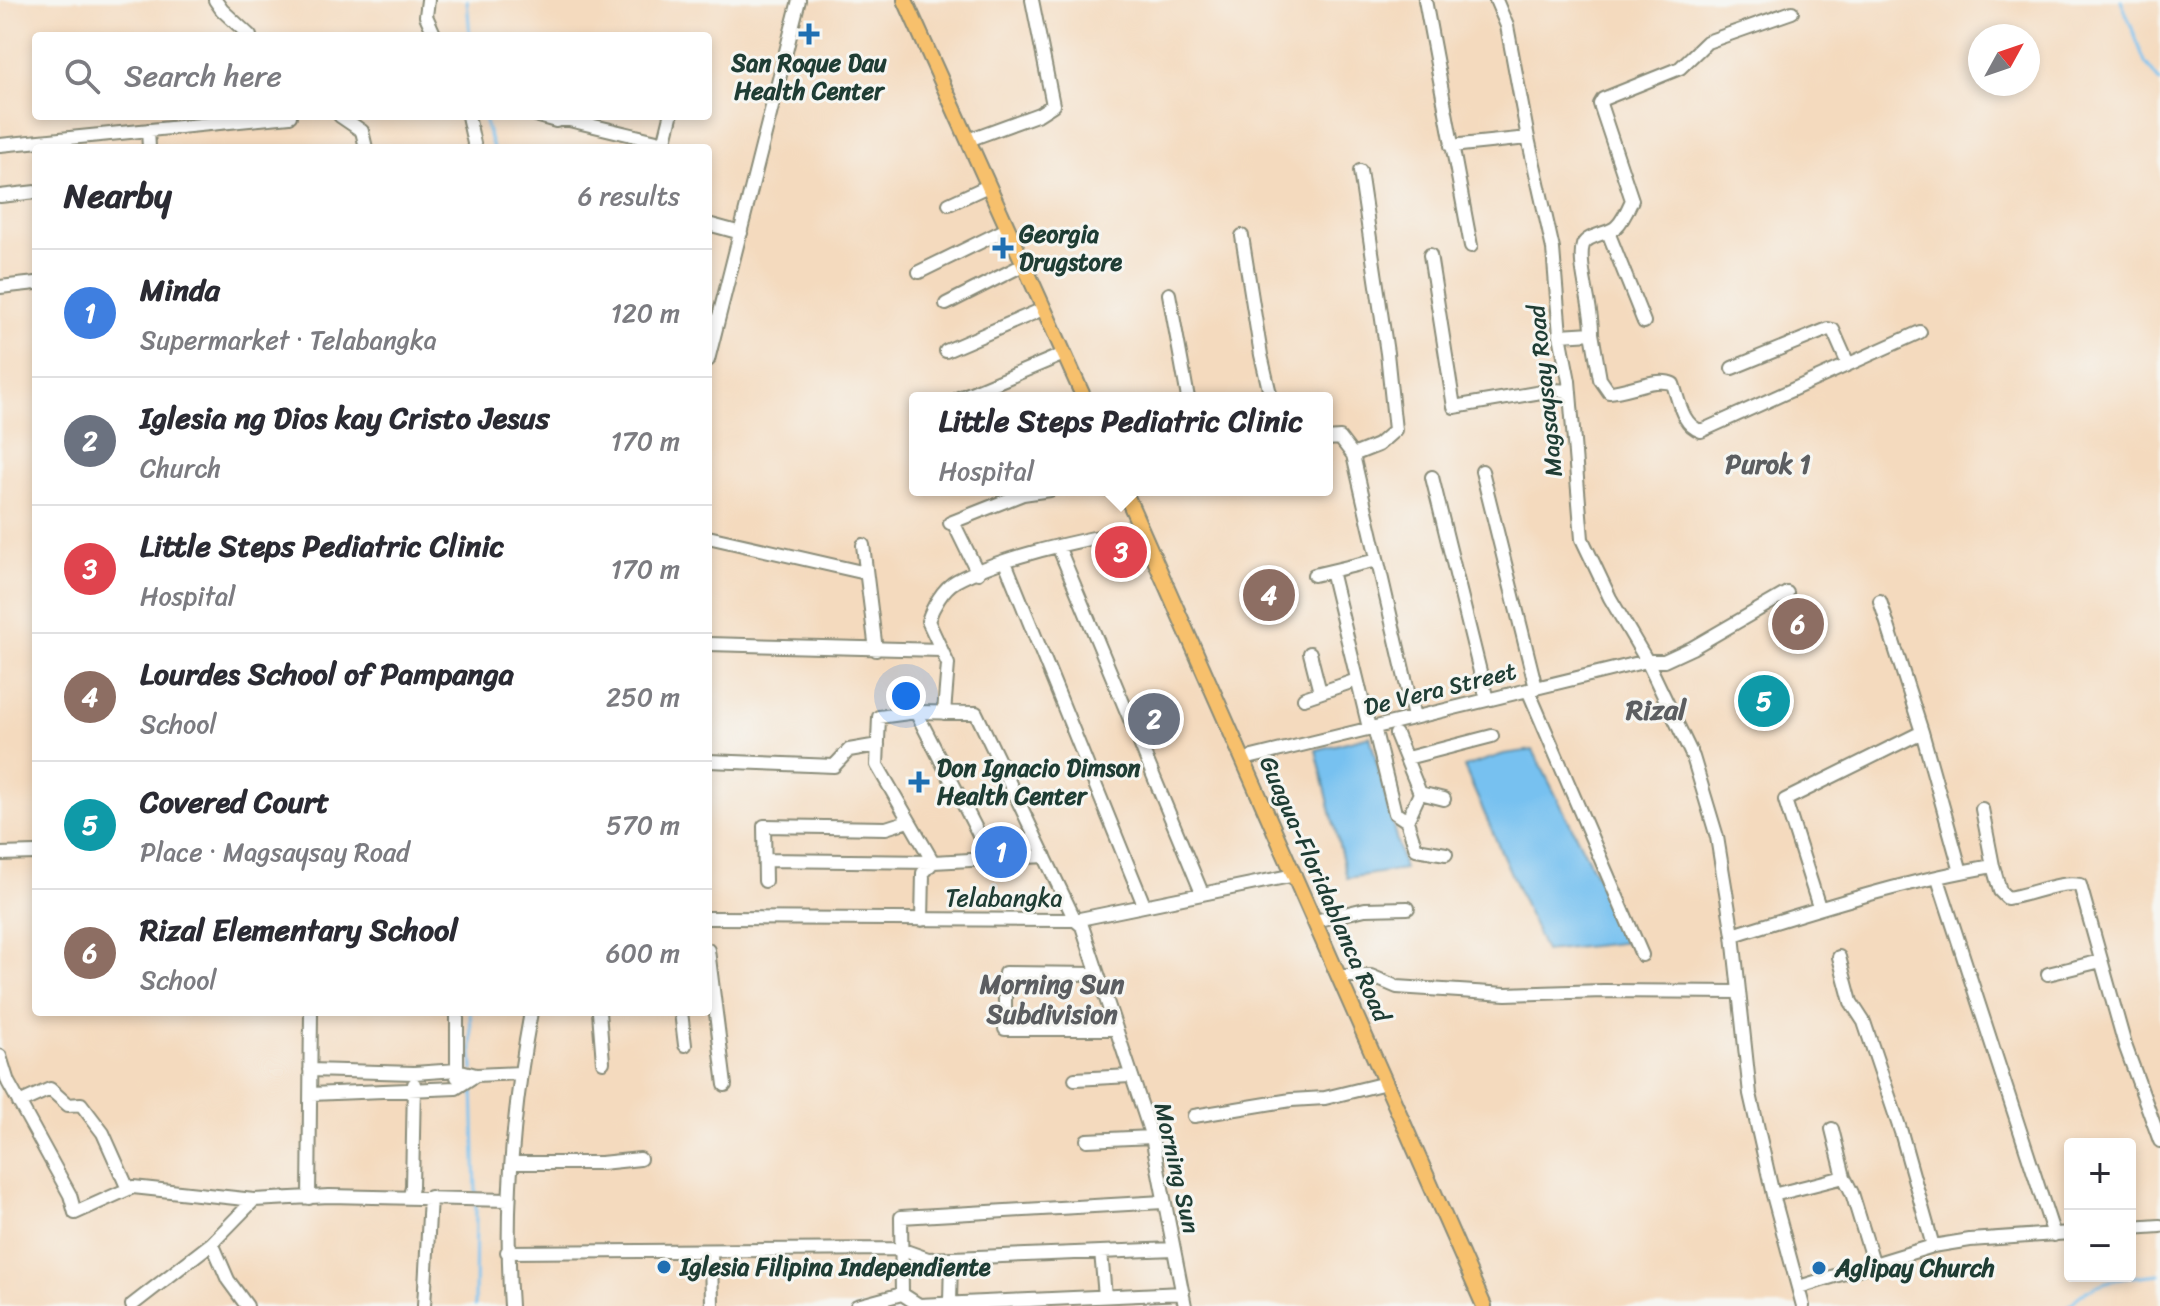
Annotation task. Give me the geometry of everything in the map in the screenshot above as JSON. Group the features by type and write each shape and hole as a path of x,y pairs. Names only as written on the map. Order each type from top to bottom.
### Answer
{"main road":[{"path":"905,0 1064,354 1078,392"},
{"name":"Guagua-Floridablanca Road","path":"1127,496 1484,1306"}],"street":[{"path":"215,0 246,32"},
{"path":"428,0 426,16 433,32"},
{"path":"712,345 799,0"},
{"path":"968,140 1039,114 1053,105 1032,0"},
{"path":"1425,0 1471,246"},
{"name":"Magsaysay Road","path":"1496,0 1507,26 1553,249 1560,335 1570,391 1582,539 1610,598 1647,661 1693,757 1717,837 1733,935 1750,1094 1803,1306"},
{"path":"1792,12 1707,42 1680,68 1603,99 1600,104 1632,200 1618,225 1588,240 1583,246 1583,265 1600,379 1609,392 1669,381 1673,384 1683,415 1694,429 1701,431 1920,332"},
{"path":"0,145 249,120"},
{"path":"346,120 362,131 365,144"},
{"path":"469,120 474,144"},
{"path":"569,120 660,144"},
{"path":"664,144 670,120"},
{"path":"148,130 149,144"},
{"path":"1451,146 1528,138"},
{"path":"1353,455 1378,445 1395,430 1360,171"},
{"path":"949,204 988,186"},
{"path":"0,196 32,192"},
{"path":"712,225 741,233"},
{"path":"919,272 1007,229"},
{"path":"1608,232 1644,322"},
{"path":"1242,236 1270,392"},
{"path":"1430,255 1454,407 1553,390 1570,391"},
{"path":"946,304 1023,265"},
{"path":"0,287 32,283"},
{"path":"1169,294 1187,392"},
{"path":"946,351 1043,309"},
{"path":"1732,368 1828,329 1833,330 1848,364"},
{"path":"1560,335 1592,333"},
{"path":"973,392 1064,354"},
{"path":"1333,439 1340,438 1353,455 1414,717"},
{"path":"1482,471 1532,689 1642,955"},
{"path":"1432,477 1487,700"},
{"path":"978,573 952,522 1018,496"},
{"path":"933,862 877,765 879,717 916,712 944,713 948,664 928,621 930,614 953,582 1058,546 1141,528"},
{"path":"712,538 866,573"},
{"path":"863,545 876,650"},
{"path":"1058,546 1202,893"},
{"path":"1314,575 1377,560"},
{"path":"1005,562 1144,905"},
{"path":"1331,571 1357,680 1395,813 1407,821 1416,849 1446,854"},
{"name":"De Vera Street","path":"1244,759 1372,728 1394,729 1414,717 1647,661 1664,661 1787,593"},
{"path":"1880,601 1922,732 1961,872"},
{"path":"712,644 941,650"},
{"path":"1310,653 1320,692"},
{"path":"1304,698 1357,680"},
{"path":"916,712 991,858"},
{"name":"Morning Sun","path":"944,713 976,713 1075,920 1082,926 1152,1137 1184,1299"},
{"path":"1394,729 1420,793 1407,821"},
{"path":"1819,907 1785,800 1922,732"},
{"path":"1407,758 1492,736"},
{"path":"712,758 834,766 849,750 878,745"},
{"path":"1420,793 1444,799"},
{"path":"1982,809 2000,891 2007,898 2069,883 2080,885 2125,1045 2160,1141"},
{"path":"765,881 764,826 886,828 908,821"},
{"path":"0,854 32,853"},
{"path":"765,860 933,862 1045,856"},
{"path":"922,920 923,873 933,862"},
{"path":"1733,935 1819,907 1993,866"},
{"name":"Telabangka","path":"712,918 1075,920 1295,875"},
{"path":"1938,879 2054,1235"},
{"path":"1315,921 1365,909 1408,908"},
{"path":"1839,957 1851,1002 1864,1022 1901,1132 1933,1246"},
{"path":"2048,974 2101,961"},
{"path":"1096,974 1005,973 1005,1029 1114,1029"},
{"path":"1339,976 1371,976 1397,987 1506,994 1739,992"},
{"path":"712,982 725,1085"},
{"path":"309,1198 311,1016"},
{"path":"456,1088 457,1016"},
{"path":"511,1306 507,1252 509,1200 520,1073 530,1016"},
{"path":"599,1016 603,1062"},
{"path":"681,1016 685,1045"},
{"path":"0,1056 8,1082 70,1195 75,1213 133,1187 254,1200 329,1196 509,1200"},
{"path":"310,1070 414,1073 457,1070 476,1075 520,1073"},
{"path":"410,1196 414,1073"},
{"path":"311,1094 456,1088 476,1075"},
{"path":"1075,1079 1130,1076"},
{"path":"1194,1116 1291,1100 1325,1098 1386,1083"},
{"path":"19,1103 50,1089 68,1105 81,1104 103,1133 128,1189"},
{"path":"1832,1129 1844,1177 1852,1193 1874,1265"},
{"path":"1087,1140 1152,1137"},
{"path":"512,1163 575,1164 640,1159"},
{"path":"1773,1195 1844,1177"},
{"path":"424,1306 430,1197"},
{"path":"132,1305 212,1243 254,1200"},
{"path":"902,1294 901,1217 1163,1202"},
{"path":"2136,1228 2160,1226"},
{"path":"1799,1287 1933,1246 1970,1240 2064,1234"},
{"path":"212,1243 228,1280 247,1306"},
{"path":"507,1252 900,1249 928,1259 1174,1249"},
{"path":"711,1251 712,1306"},
{"path":"1101,1252 1105,1296"},
{"path":"950,1303 951,1258"},
{"path":"857,1306 902,1294 919,1305 1105,1296 1184,1299"}],"water":[{"path":"1370,736 1404,869 1347,878 1316,750"},
{"path":"1533,750 1630,942 1545,951 1464,767 1504,754"}],"waterway":[{"path":"467,0 470,32"},
{"path":"2121,0 2145,62 2160,82"},
{"path":"484,120 492,144"},
{"path":"470,1016 473,1070"},
{"path":"473,1085 476,1194"},
{"path":"475,1306 476,1201"},
{"path":"2069,1306 2088,1290 2110,1281 2160,1274"}],"place":[{"name":"San Roque Dau Health Center","path":"809,34"},
{"name":"Georgia Drugstore","path":"1003,248"},
{"name":"Little Steps Pediatric Clinic","path":"1121,552"},
{"name":"Lourdes School of Pampanga","path":"1269,595"},
{"name":"Rizal Elementary School","path":"1798,624"},
{"name":"Covered Court","path":"1764,701"},
{"name":"Iglesia ng Dios kay Cristo Jesus","path":"1154,719"},
{"name":"Don Ignacio Dimson Health Center","path":"919,782"},
{"name":"Minda","path":"1001,852"},
{"name":"Iglesia Filipina Independiente","path":"664,1267"},
{"name":"Aglipay Church","path":"1819,1268"}],"district":[{"name":"Purok 1","path":"1768,464"},
{"name":"Rizal","path":"1656,709"},
{"name":"Morning Sun Subdivision","path":"1052,999"}]}
